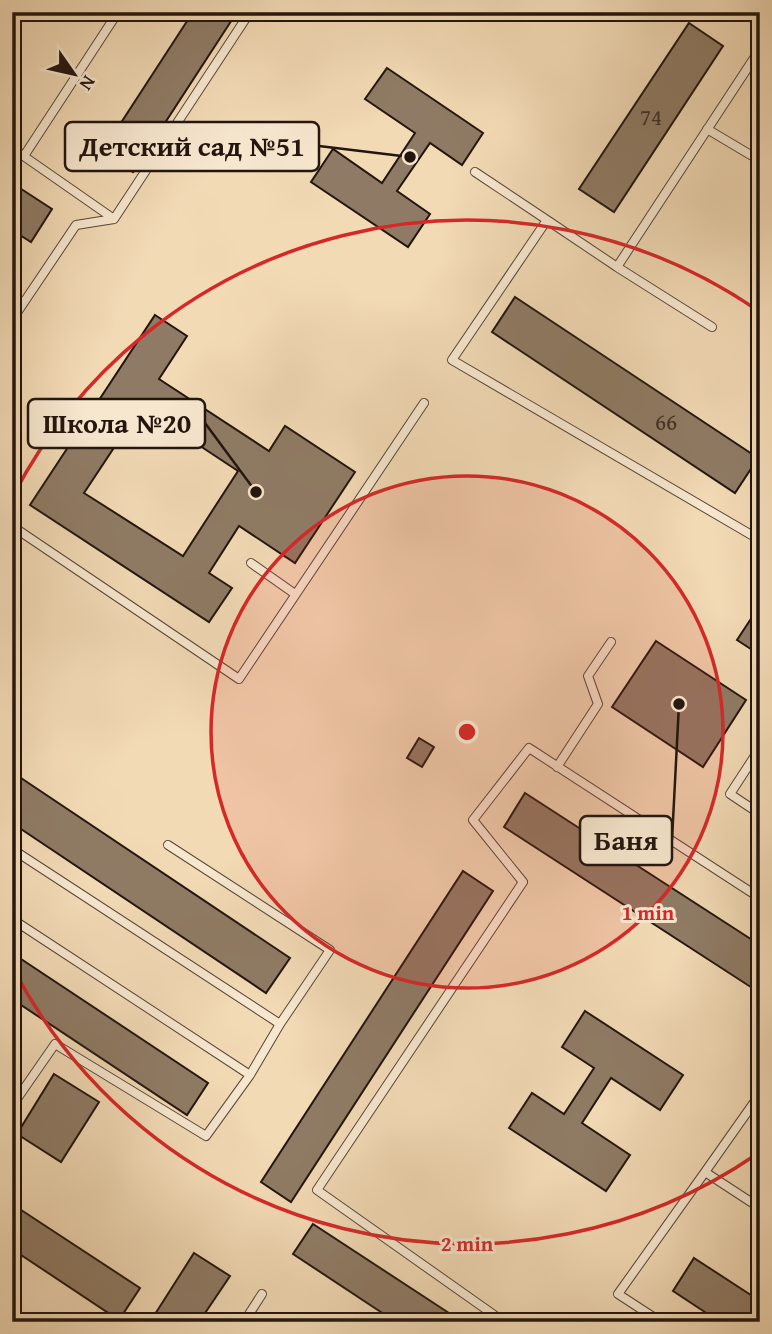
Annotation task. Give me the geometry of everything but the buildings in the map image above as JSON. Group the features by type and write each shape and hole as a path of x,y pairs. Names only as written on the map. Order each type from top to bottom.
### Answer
{"lane":[{"path":"24,156 118,12"},
{"path":"12,320 76,225 114,219 250,12"},
{"path":"617,267 760,49"},
{"path":"707,129 754,157 760,148"},
{"path":"12,148 114,219"},
{"path":"475,172 712,327"},
{"path":"547,220 452,360 760,540"},
{"path":"12,526 239,679 424,403"},
{"path":"251,563 295,594"},
{"path":"557,767 598,704 587,676 611,642"},
{"path":"504,1322 317,1190 523,882 473,821 529,748 760,898"},
{"path":"760,748 730,794 760,814"},
{"path":"12,1106 55,1044 206,1136 250,1075 330,950 168,845"},
{"path":"12,849 281,1024"},
{"path":"12,919 250,1075"},
{"path":"661,1322 618,1294 760,1094"},
{"path":"705,1172 760,1208"},
{"path":"244,1322 262,1294"}],"place":[{"name":"Детский сад №51","path":"410,157"},
{"name":"Школа №20","path":"256,492"},
{"name":"Баня","path":"679,704"}]}
